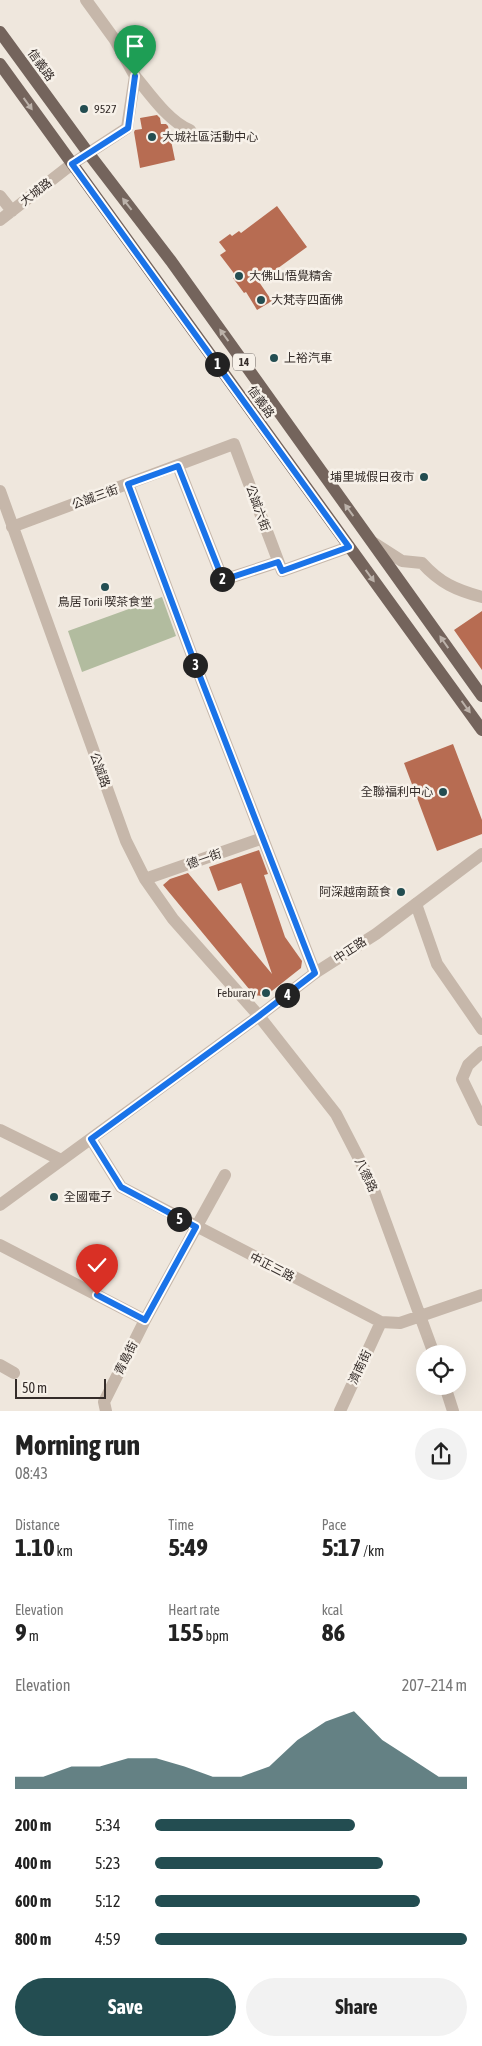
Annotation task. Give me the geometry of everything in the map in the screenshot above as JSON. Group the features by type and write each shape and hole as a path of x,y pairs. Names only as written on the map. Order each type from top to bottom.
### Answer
{"main road":[{"name":"信義路","path":"0,32 89,154 171,261 482,696"},
{"name":"信義路","path":"0,64 482,730"},
{"path":"308,491 327,478"}],"street":[{"path":"86,0 115,40 135,76 158,104 182,127 190,130"},
{"name":"大城路","path":"0,220 72,164 128,128 135,76"},
{"path":"0,196 12,211"},
{"name":"公誠三街","path":"12,528 234,444"},
{"name":"公誠六街","path":"234,444 280,566"},
{"path":"178,466 223,580 349,547"},
{"path":"128,484 194,661 315,973"},
{"name":"公誠路","path":"0,490 12,528 126,841 145,879 173,919 259,1016"},
{"path":"374,543 402,561 422,563 434,577 458,591 482,597"},
{"name":"德一街","path":"145,879 263,838"},
{"name":"中正路","path":"0,1205 315,973 376,934 482,854"},
{"path":"416,904 437,964 482,1030"},
{"name":"八德路","path":"259,1016 336,1114 371,1182 431,1345"},
{"path":"482,1052 468,1065 462,1079 482,1120"},
{"path":"0,1130 61,1160"},
{"name":"中正三路","path":"91,1139 121,1187 381,1322 400,1323 482,1295"},
{"name":"青島街","path":"106,1411 104,1402 145,1320 225,1174"},
{"path":"0,1245 145,1320"},
{"name":"濟南街","path":"340,1411 381,1322"},
{"path":"0,1365 14,1373"},
{"path":"448,1395 453,1411"}],"green space":[{"path":"162,597 176,636 82,672 68,631"}],"building":[{"name":"大城社區活動中心","path":"157,115 160,118 161,124 168,126 175,160 140,168 134,132 135,130 142,129 140,118"},
{"path":"277,206 307,247 259,282 272,301 257,310 246,292 244,293 233,278 236,276 220,255 226,251 219,242 230,234 232,236 239,231 241,233"},
{"path":"482,611 482,670 454,630"},
{"name":"全聯福利中心","path":"453,744 482,820 482,834 437,851 404,763"},
{"path":"259,850 268,874 264,875 285,937 302,961 301,968 268,994 262,996 254,995 163,885 170,879 188,873 272,974 241,883 218,891 209,867"}],"place":[{"name":"9527","path":"84,109"},
{"name":"大城社區活動中心","path":"152,137"},
{"name":"大佛山悟覺精舍","path":"239,276"},
{"name":"大梵寺四面佛","path":"261,300"},
{"name":"上裕汽車","path":"274,358"},
{"name":"埔里城假日夜市","path":"424,477"},
{"name":"鳥居 Torii 喫茶食堂","path":"105,587"},
{"name":"全聯福利中心","path":"443,792"},
{"name":"阿深越南蔬食","path":"401,892"},
{"name":"Feburary","path":"266,993"},
{"name":"全國電子","path":"54,1197"}],"route":[{"path":"97,1295 145,1320 196,1227 121,1187 91,1139 315,973 194,661 128,484 178,466 223,580 278,562 282,571 349,547 72,164 128,128 135,76"}]}
